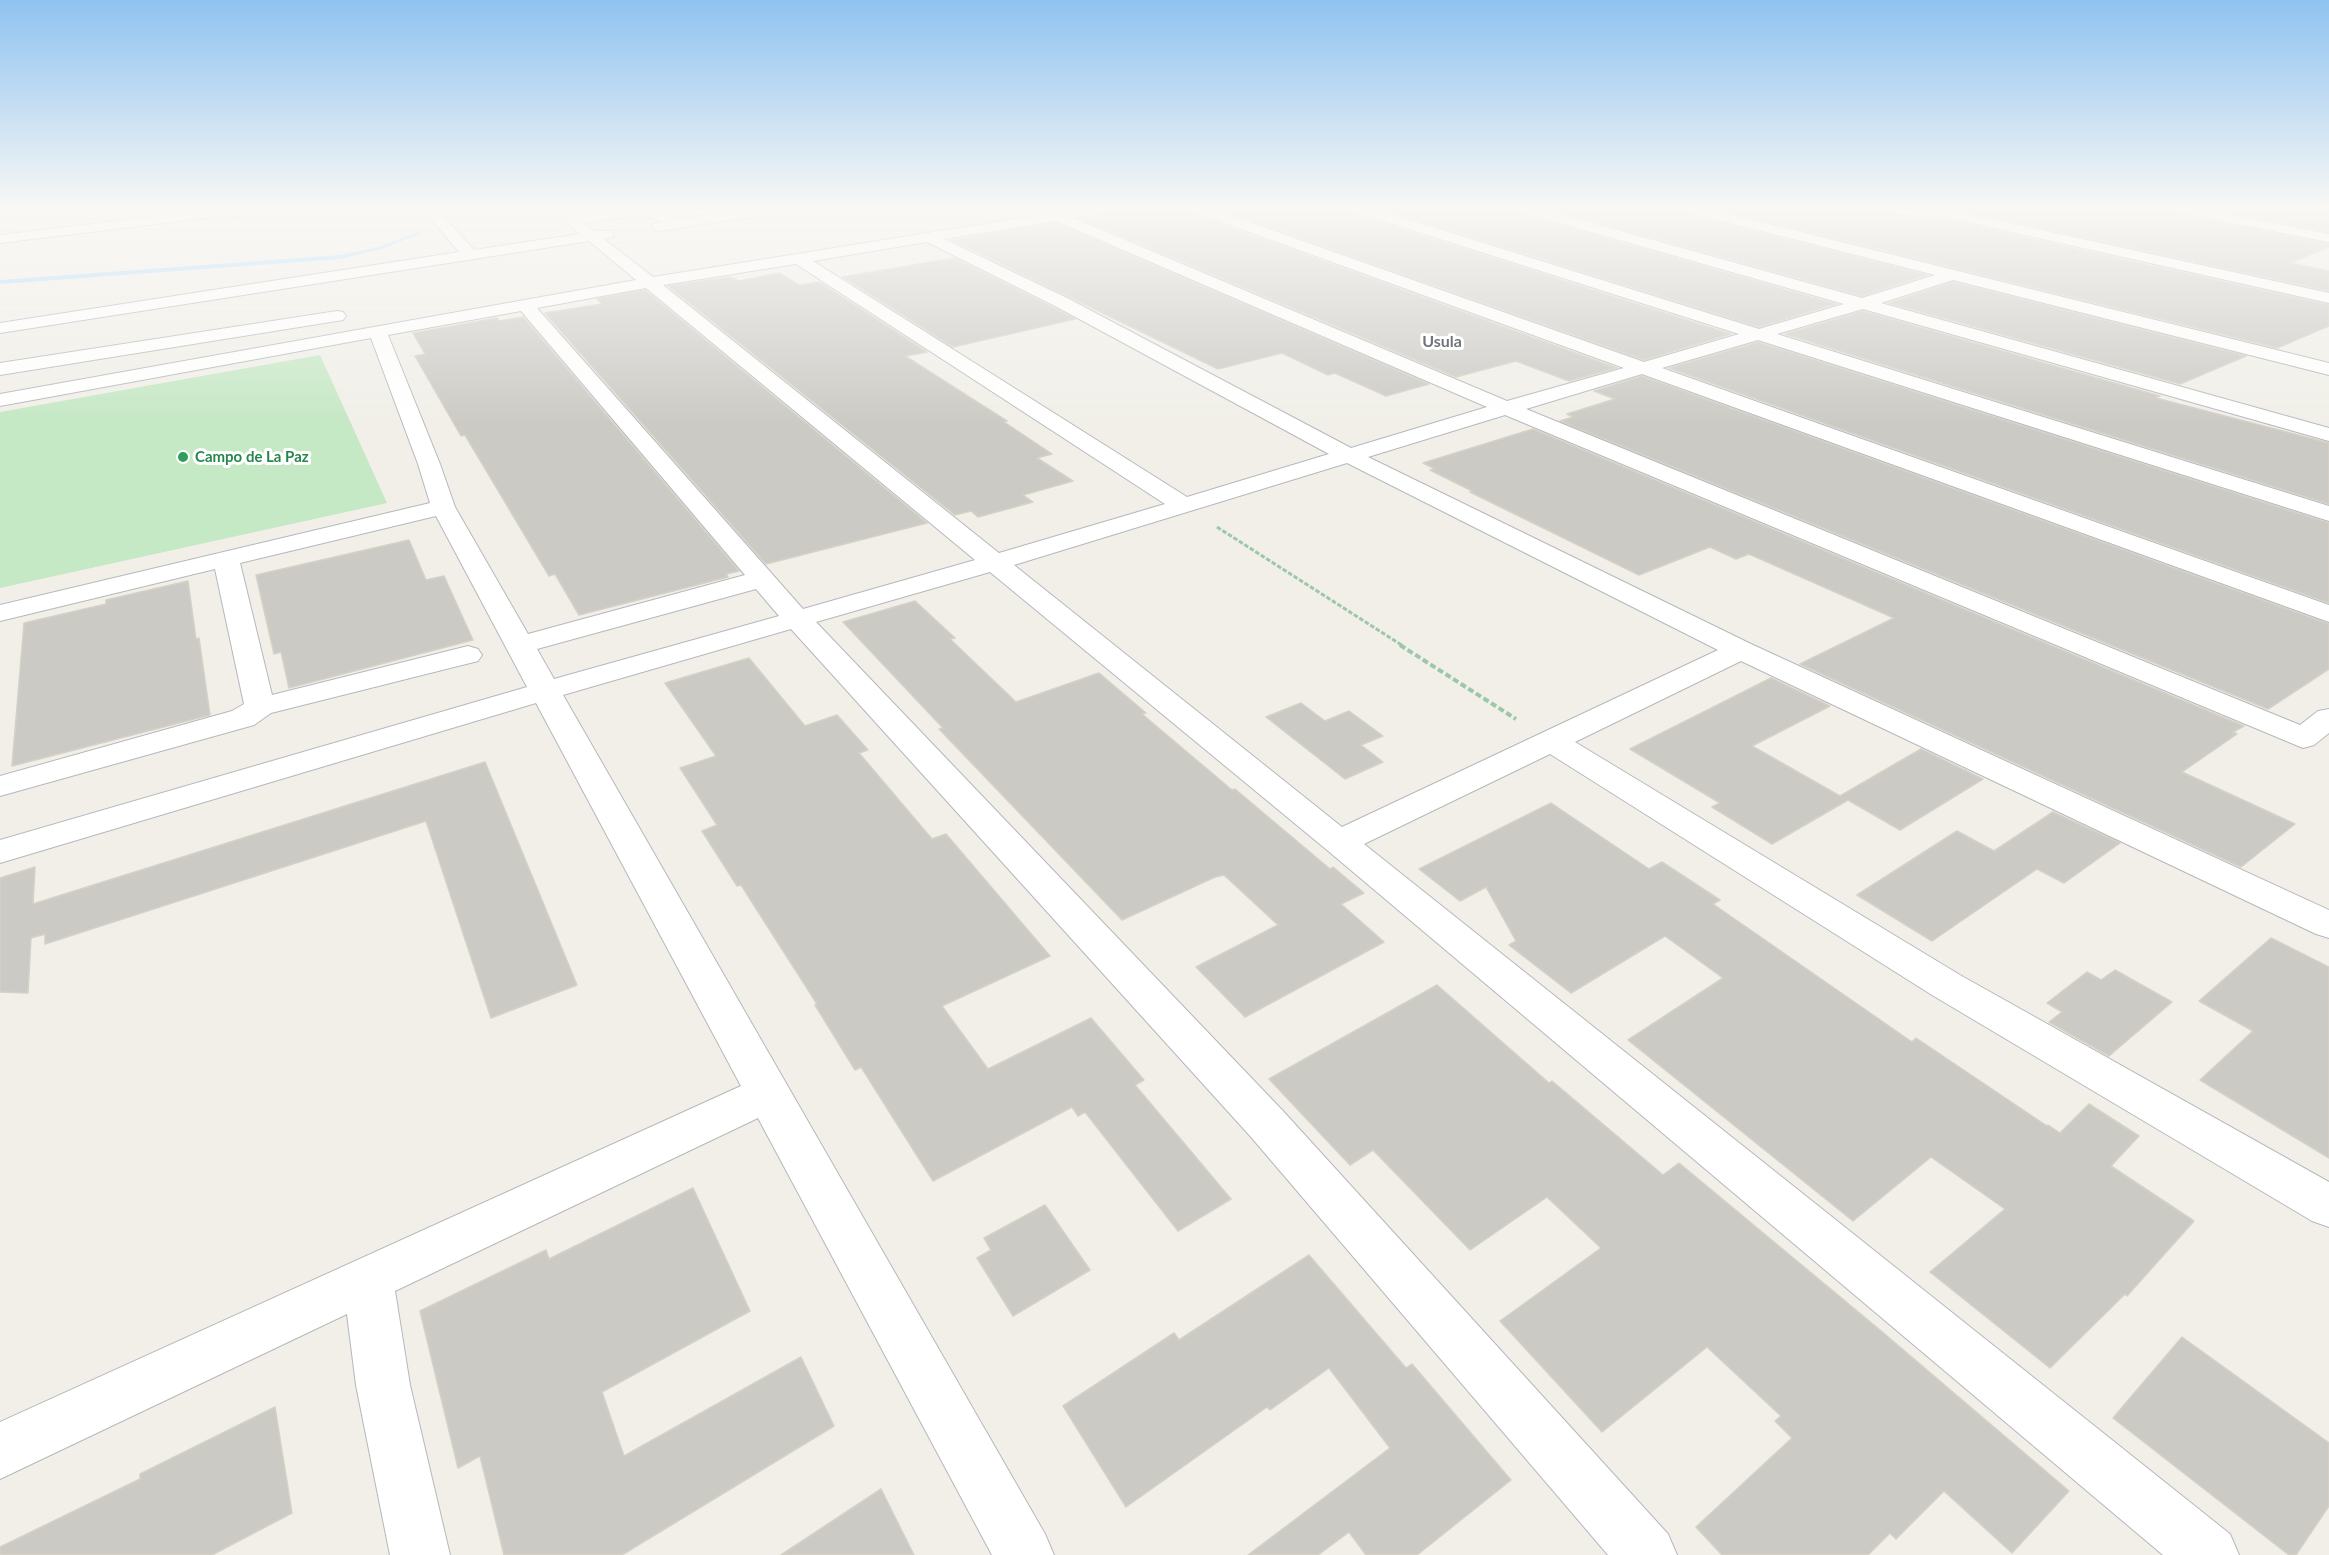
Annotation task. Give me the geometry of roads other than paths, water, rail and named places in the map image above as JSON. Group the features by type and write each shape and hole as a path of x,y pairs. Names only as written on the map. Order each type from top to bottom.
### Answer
{"street":[{"path":"0,328 312,280"},
{"path":"644,280 1339,842 2209,1555"},
{"path":"0,369 372,319 525,305 670,280"},
{"path":"831,280 1183,506"},
{"path":"1015,280 1349,456 1741,651 2329,925"},
{"path":"1205,280 1506,408 2303,738 2329,718"},
{"path":"1394,280 2329,614"},
{"path":"1584,280 2329,514"},
{"path":"1776,280 2329,435"},
{"path":"0,852 796,618 994,563 1506,408 1759,335 1937,280"},
{"path":"1969,280 2329,369"},
{"path":"2246,280 2329,298"},
{"path":"525,305 796,618 1268,1124 1647,1555"},
{"path":"0,400 372,319"},
{"path":"372,319 429,464 443,507 1024,1555"},
{"path":"0,613 443,507"},
{"path":"226,560 260,707"},
{"path":"519,645 762,579"},
{"path":"1339,842 1741,651"},
{"path":"0,786 243,718 260,707 468,655"},
{"path":"1550,740 1946,985 2329,1206"},
{"path":"0,1451 769,1093"},
{"path":"368,1280 383,1384 420,1555"}],"waterway":[{"path":"0,282 33,280"}],"place":[{"name":"Campo de La Paz","path":"183,457"}],"district":[{"name":"Usula","path":"1442,342"}]}
